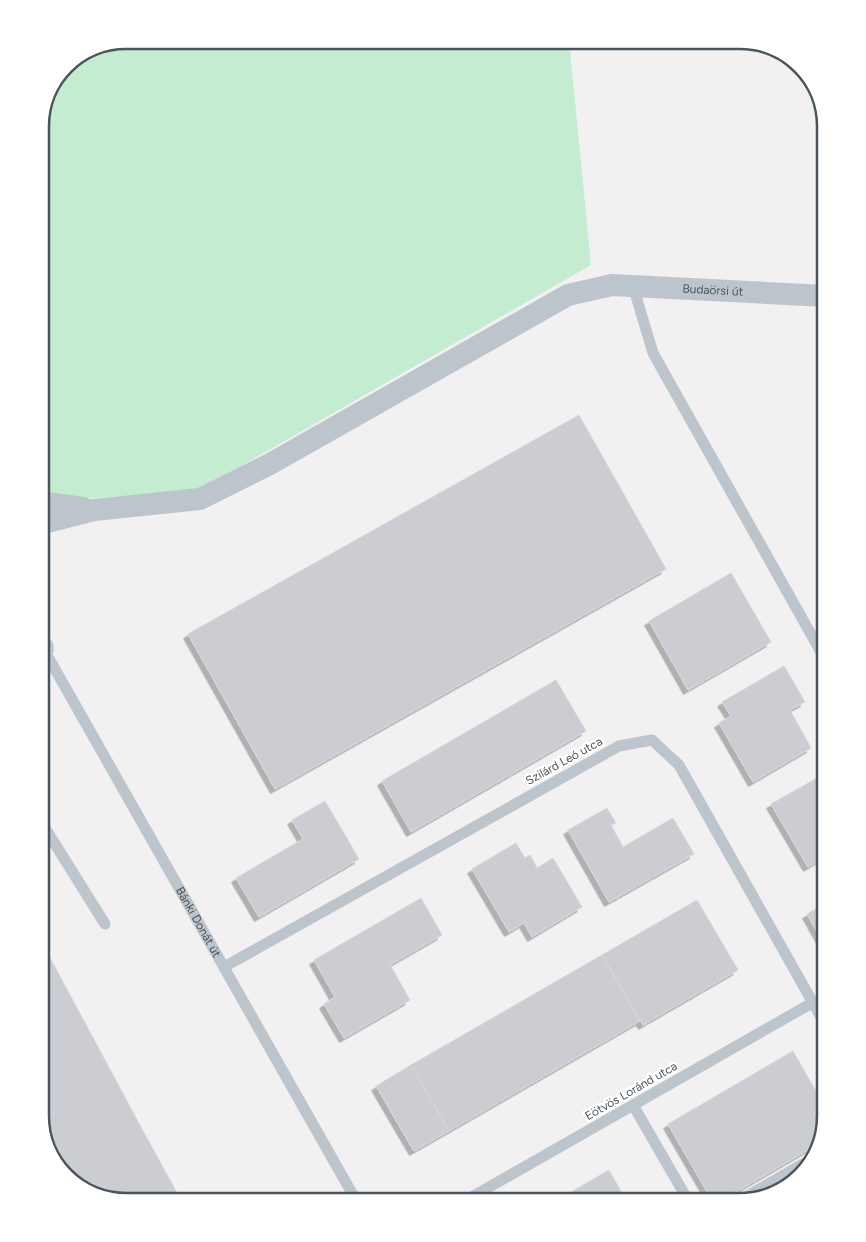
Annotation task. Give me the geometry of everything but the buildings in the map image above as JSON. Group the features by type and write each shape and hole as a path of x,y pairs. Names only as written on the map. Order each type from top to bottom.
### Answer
{"street":[{"name":"Budaörsi út","path":"94,510 200,498 270,464 568,295 612,285 817,296"},
{"path":"49,503 94,510"},
{"path":"49,521 94,510"}],"lane":[{"path":"632,286 653,353 817,645"},
{"name":"Bánki Donát út","path":"49,657 352,1193"},
{"name":"Szilárd Leó utca","path":"224,967 619,746 652,740 679,765 812,1003"},
{"path":"49,834 105,924"},
{"path":"812,1003 817,1011"},
{"name":"Eötvös Loránd utca","path":"479,1193 812,1003"},
{"path":"633,1106 683,1193"},
{"path":"754,1192 798,1167"}],"green space":[{"path":"126,49 570,49 591,265 239,467 192,491 54,501 49,499 49,121 51,106 57,92 75,68 96,55 111,50"}]}
